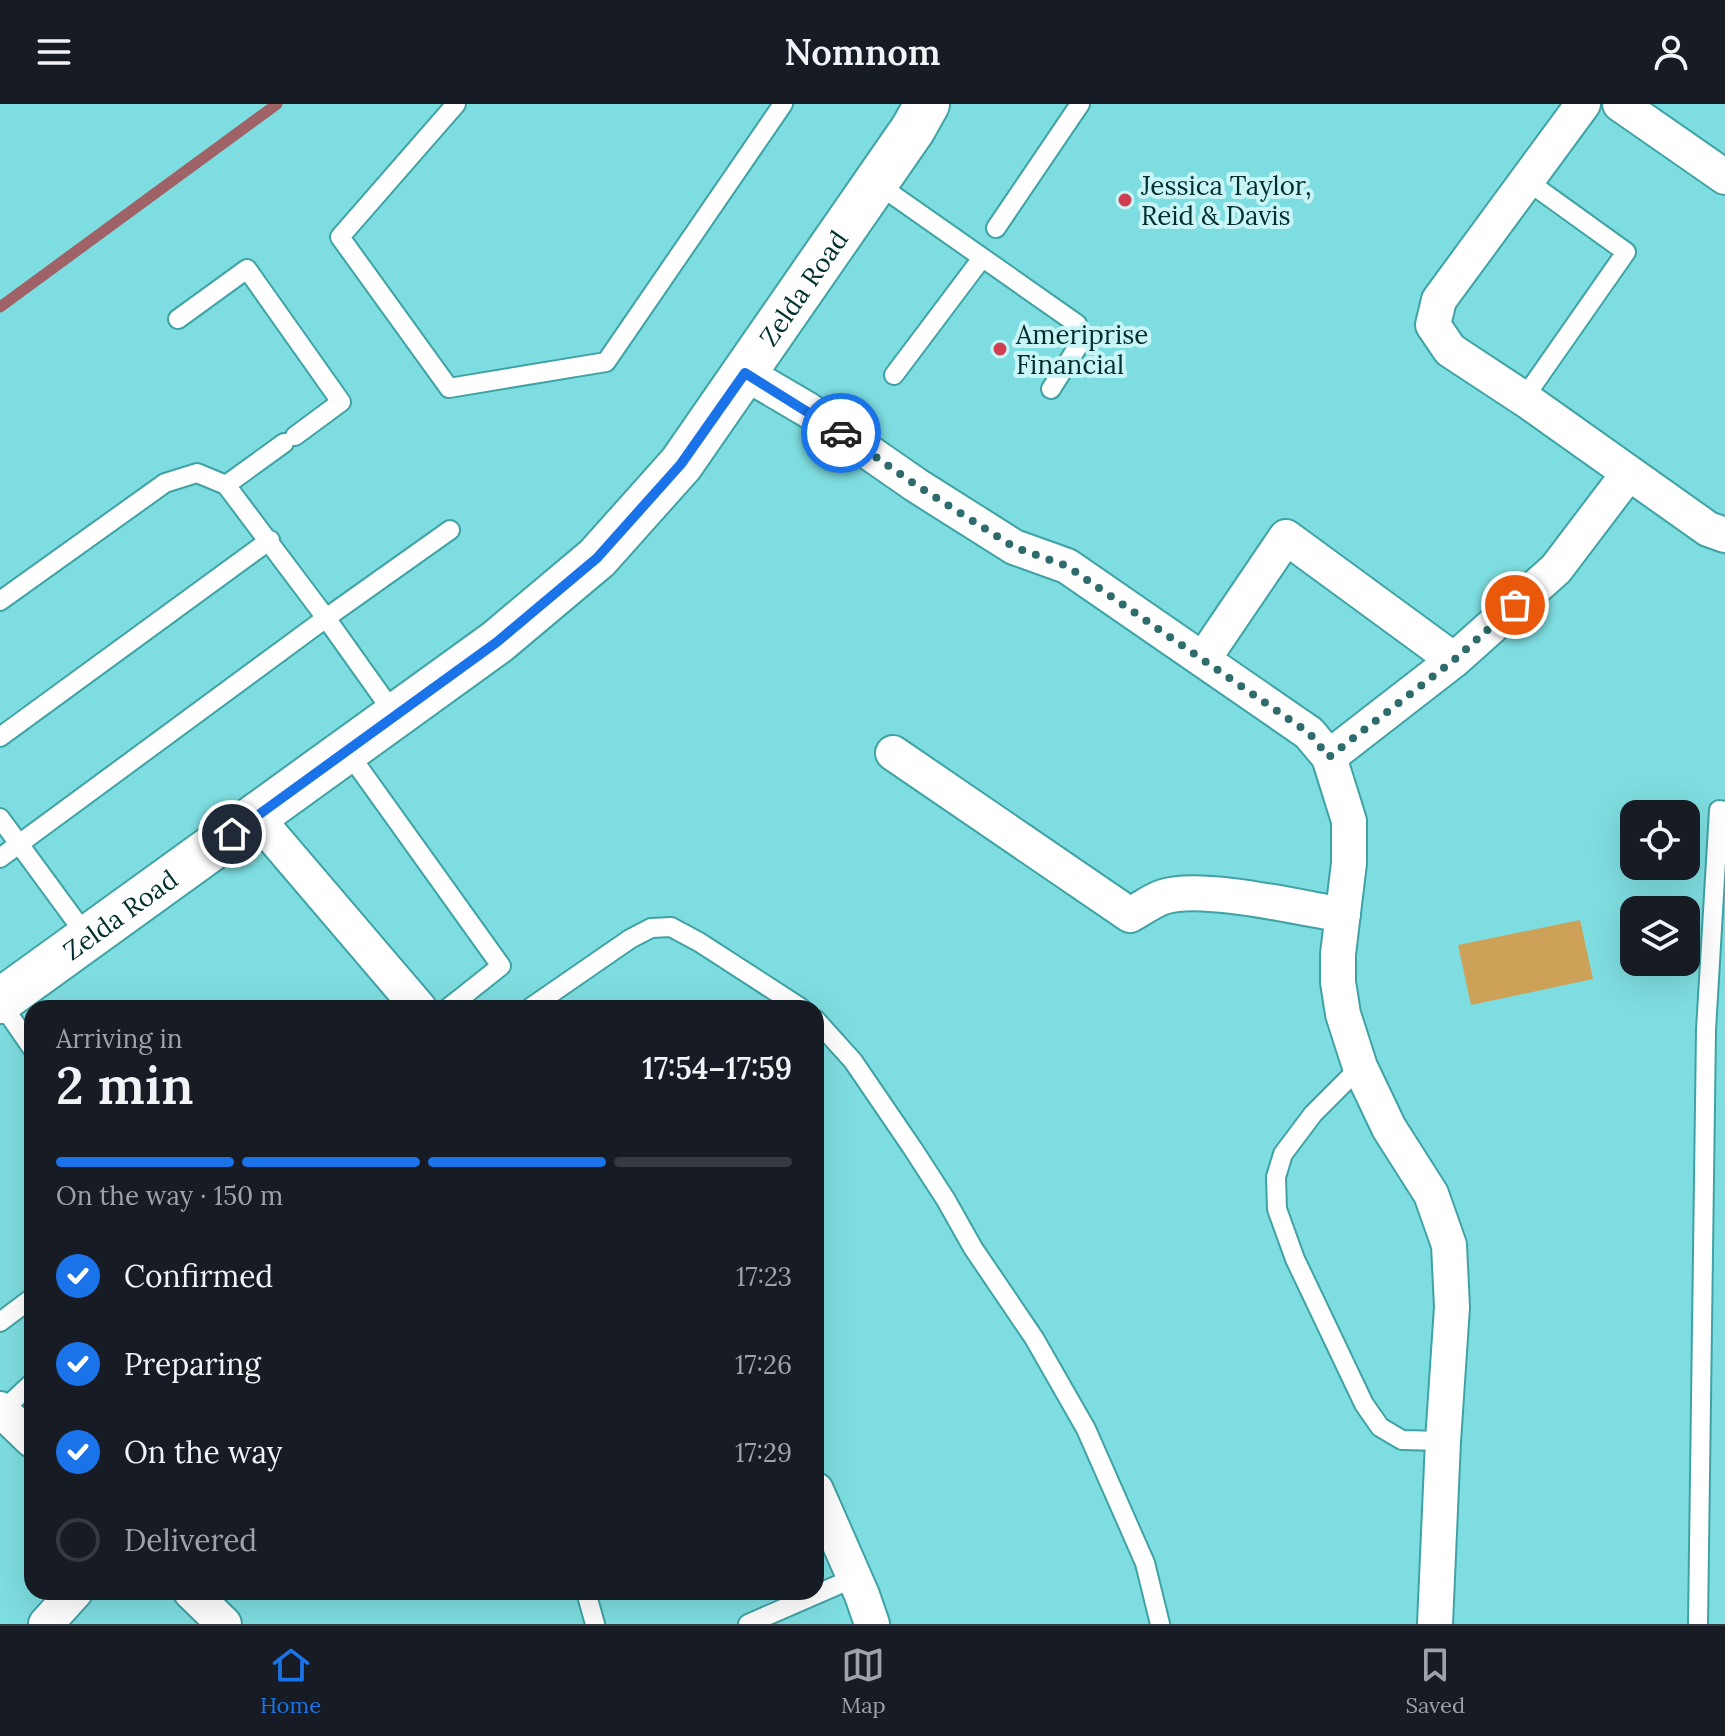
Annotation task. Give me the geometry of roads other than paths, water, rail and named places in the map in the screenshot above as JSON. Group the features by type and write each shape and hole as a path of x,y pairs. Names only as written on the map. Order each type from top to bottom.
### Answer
{"main road":[{"name":"Zelda Road","path":"0,1001 497,642 597,558 681,464 913,129 927,104"}],"street":[{"path":"1583,104 1439,300 1433,325 1450,350 1524,398 1708,529 1725,535"},
{"path":"1620,104 1725,177"},
{"path":"745,373 808,410 916,485 1014,547 1067,566 1309,733 1329,757 1349,821 1349,863 1338,982 1343,1014 1360,1067 1389,1128 1431,1194 1449,1245 1452,1307 1430,1622"},
{"path":"1329,757 1454,660 1556,569 1628,474"},
{"path":"1204,658 1286,537 1454,660"},
{"path":"893,753 1130,915 1163,897 1210,893 1343,915"},
{"path":"256,817 412,1000"},
{"path":"1,1410 24,1432"},
{"path":"824,1509 872,1624"},
{"path":"46,1624 68,1600"},
{"path":"199,1600 224,1624"}],"lane":[{"path":"456,104 340,237 449,388 606,362 783,104"},
{"path":"996,228 1080,104"},
{"path":"1524,398 1626,252 1526,180"},
{"path":"876,183 1077,324 1082,340 1051,389"},
{"path":"894,375 982,258"},
{"path":"178,319 247,269 341,402 226,485"},
{"path":"0,601 165,483 197,473 226,485 270,540 395,715"},
{"path":"0,858 450,530"},
{"path":"0,737 270,540"},
{"path":"346,750 501,966 458,1000"},
{"path":"1698,1624 1706,1030 1719,810 1725,811"},
{"path":"0,818 88,939"},
{"path":"542,1000 630,939 651,928 671,927 789,1000"},
{"path":"0,1001 24,1036"},
{"path":"824,1029 853,1061 922,1162 973,1248 1034,1338 1086,1429 1145,1563 1160,1624"},
{"path":"1360,1067 1313,1114 1283,1154 1276,1177 1277,1209 1301,1272 1364,1404 1380,1427 1402,1440 1443,1441"},
{"path":"0,1322 24,1304"},
{"path":"1,1410 24,1390"},
{"path":"824,1591 854,1578"},
{"path":"588,1600 595,1624"},
{"path":"748,1624 803,1600"}],"waterway":[{"path":"0,307 277,104"}],"place":[{"name":"Jessica Taylor, Reid & Davis","path":"1125,200"},
{"name":"Ameriprise Financial","path":"1000,349"}]}
